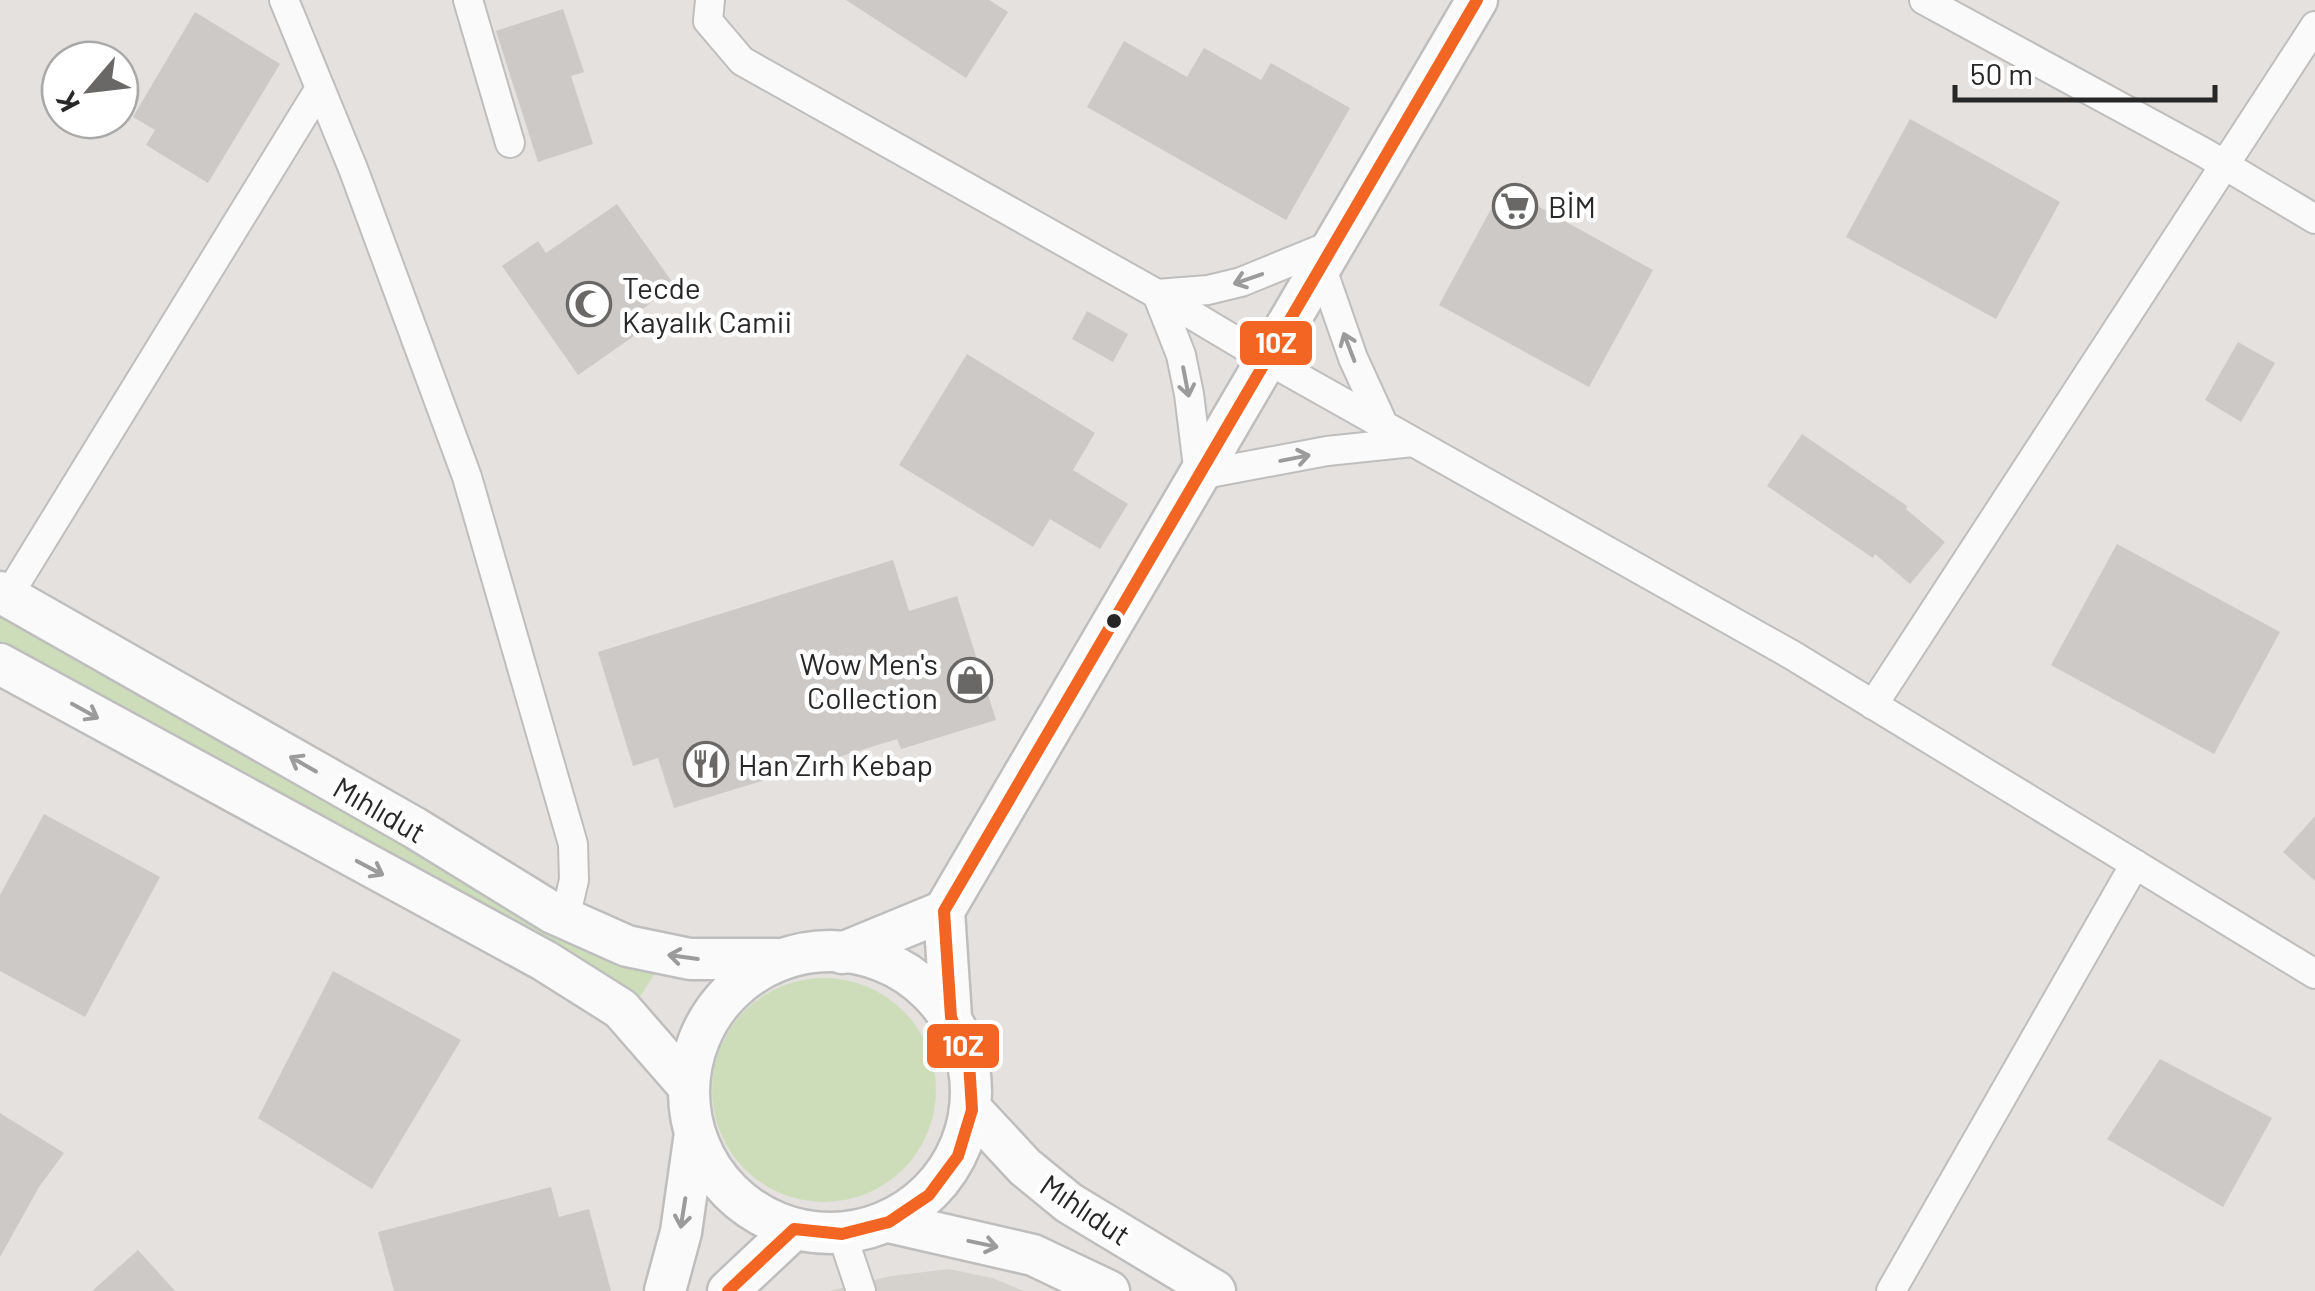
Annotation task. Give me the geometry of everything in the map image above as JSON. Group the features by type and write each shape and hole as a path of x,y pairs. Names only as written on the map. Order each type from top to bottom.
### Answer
{"main road":[{"path":"951,1017 918,981 876,957 828,950 781,959 739,984 722,1000 698,1040 689,1087 696,1134 716,1176 732,1194 758,1212 794,1229 842,1234 888,1222 929,1195 958,1156 972,1110 970,1062 951,1017 944,911 1477,0"},
{"name":"Mıhlıdut","path":"4,594 415,828 553,913 626,946 690,959 781,959"},
{"name":"Mıhlıdut","path":"0,664 545,962 621,1009 689,1087"},
{"path":"842,952 944,911"},
{"name":"Mıhlıdut","path":"972,1110 1024,1167 1069,1202 1215,1291"},
{"path":"665,1291 680,1232 696,1134"},
{"name":"Mıhlıdut","path":"888,1222 1033,1255 1109,1291"},
{"path":"728,1291 794,1229"}],"street":[{"path":"284,0 361,190 472,496 573,844 574,880 566,918"},
{"path":"468,0 510,143"},
{"path":"710,0 708,21 742,60 1792,655 2315,974"},
{"path":"1924,0 2315,219"},
{"path":"1874,704 2315,26"},
{"path":"4,594 320,88"},
{"path":"1157,294 1208,290 1328,255 1353,358 1384,426"},
{"path":"1157,294 1181,355 1199,475 1327,451 1413,442"},
{"path":"1890,1291 2135,864"},
{"path":"842,1234 861,1291"}],"green space":[{"path":"0,612 661,964 636,1003 0,644"},
{"path":"824,978 867,986 903,1011 928,1047 936,1090 928,1133 903,1169 867,1194 824,1202 781,1194 745,1169 720,1133 712,1090 720,1047 745,1011 781,986"}],"shaded area":[{"path":"949,1269 992,1278 1024,1291 829,1291 891,1276"}],"building":[{"path":"846,0 989,0 1008,12 966,78"},
{"path":"563,9 584,72 571,76 593,144 538,162 496,31"},
{"path":"195,12 280,64 208,183 146,145 155,130 140,121 140,105"},
{"path":"1124,41 1187,77 1204,48 1261,80 1271,63 1350,108 1286,220 1087,107"},
{"path":"1910,119 2060,202 1996,319 1846,237"},
{"path":"1503,187 1653,270 1589,387 1439,305"},
{"name":"Tecde Kayalık Camii","path":"617,204 675,286 624,322 634,336 578,375 502,266 538,241 546,253"},
{"path":"1087,311 1128,334 1113,362 1072,339"},
{"path":"2238,342 2275,363 2241,422 2205,400"},
{"path":"967,354 1095,433 1073,470 1128,504 1100,549 1050,519 1033,547 899,465"},
{"path":"1802,434 1907,506 1945,542 1910,584 1875,554 1873,558 1767,486"},
{"path":"2117,544 2280,632 2214,754 2051,665"},
{"path":"893,560 909,611 957,596 996,720 901,749 897,739 674,808 658,758 633,766 598,652"},
{"path":"44,814 160,877 85,1017 0,971 0,895"},
{"path":"2315,816 2315,881 2283,852"},
{"path":"333,971 461,1040 372,1189 258,1118"},
{"path":"2160,1059 2272,1118 2223,1207 2107,1139"},
{"path":"0,1113 64,1153 39,1187 0,1257"},
{"path":"551,1187 559,1217 589,1209 611,1291 394,1291 378,1232"},
{"path":"138,1250 175,1291 92,1291"}],"transit line":[{"name":"10Z","path":"728,1291 794,1229 842,1234 889,1222 929,1195 958,1156 972,1110 969,1062 951,1017 944,911 1477,0"}],"place":[{"name":"BİM","path":"1515,206"},
{"name":"Tecde Kayalık Camii","path":"589,304"},
{"name":"Wow Men's Collection","path":"970,680"},
{"name":"Han Zırh Kebap","path":"706,764"}]}
